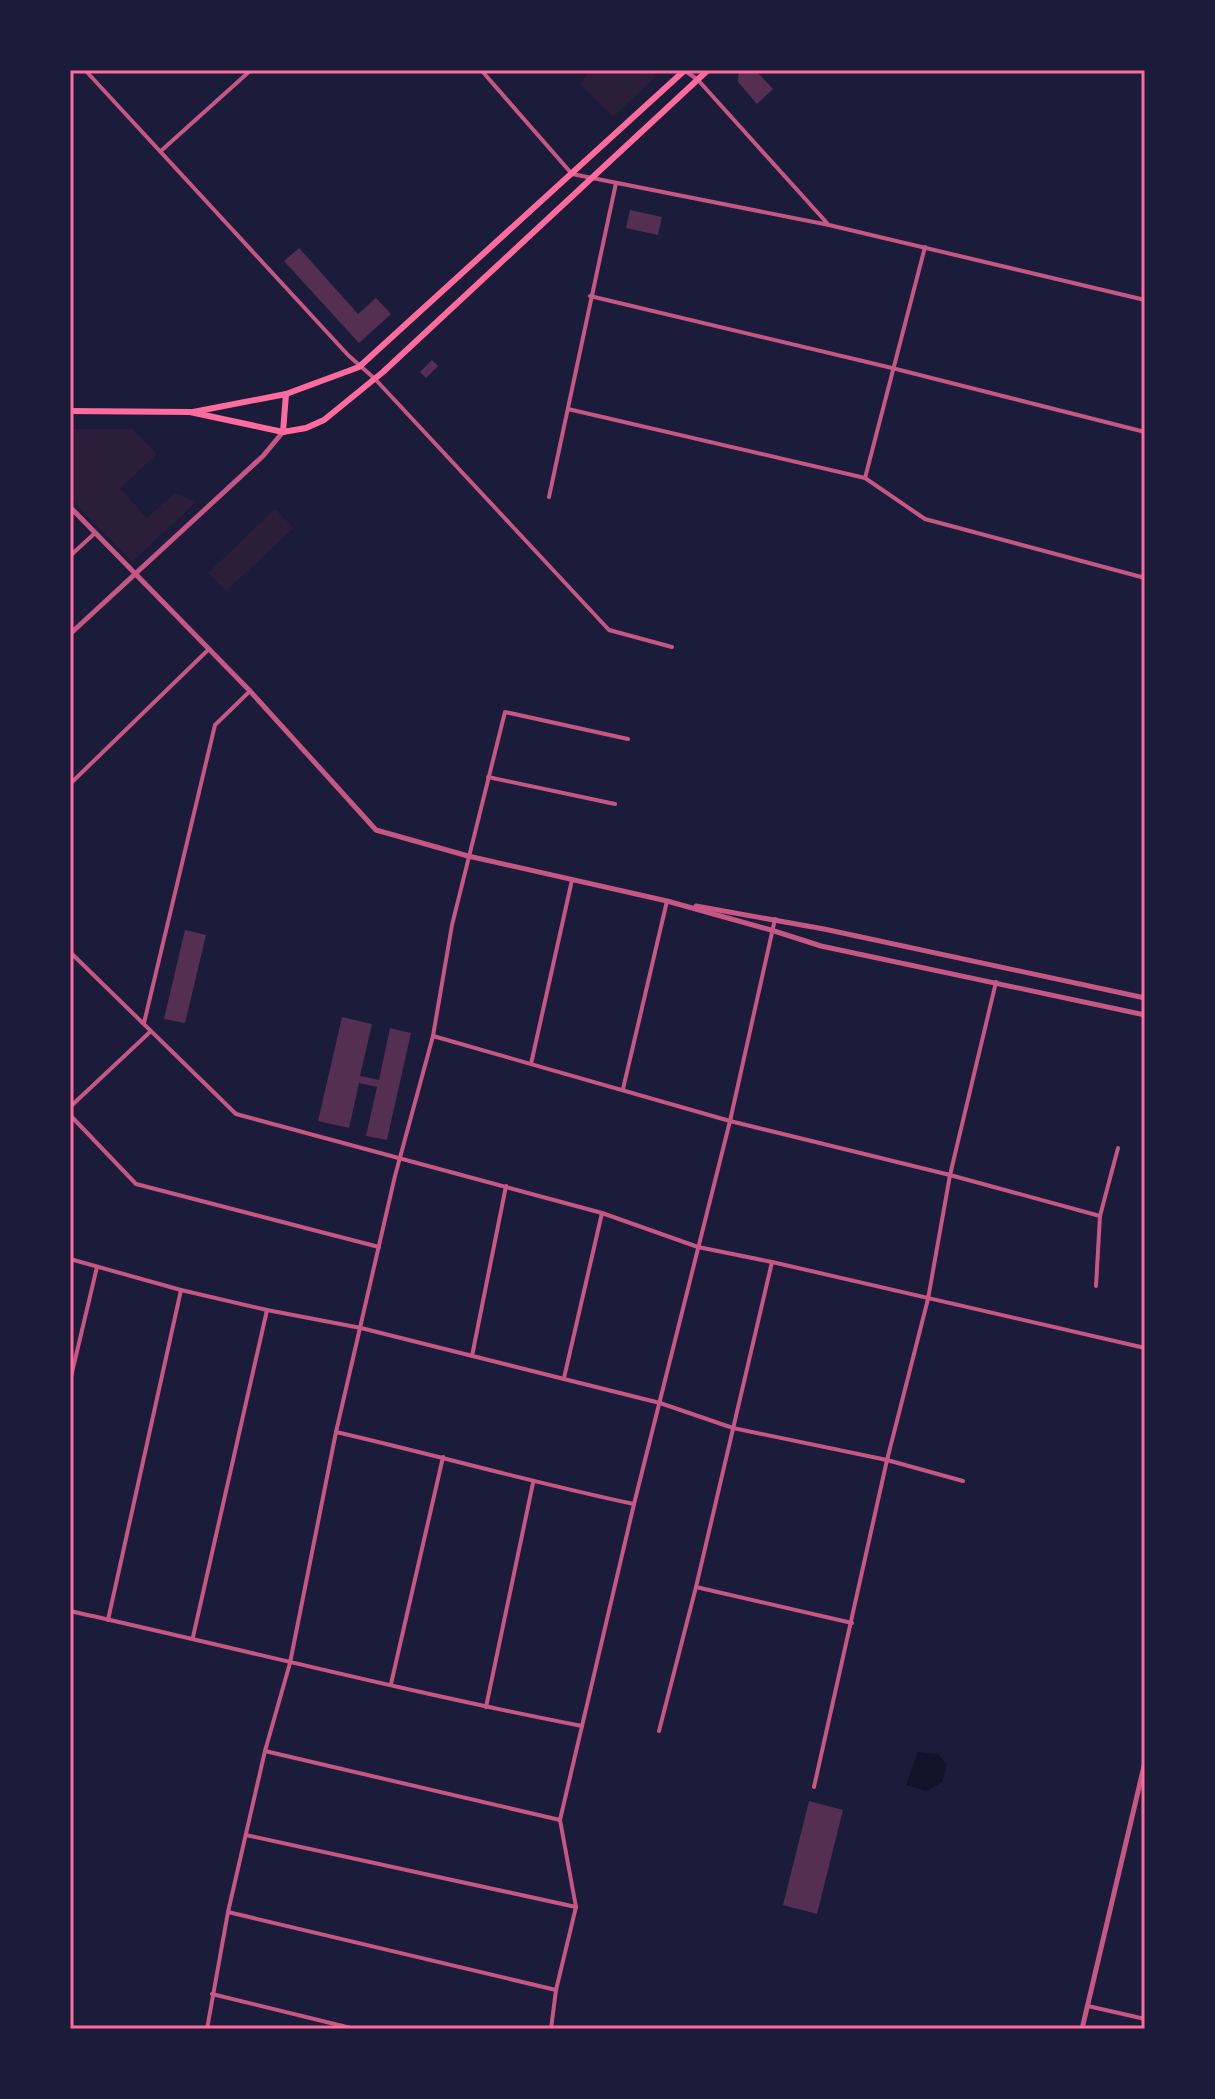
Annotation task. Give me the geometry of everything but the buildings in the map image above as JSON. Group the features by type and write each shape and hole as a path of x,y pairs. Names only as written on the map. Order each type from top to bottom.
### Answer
{"main road":[{"path":"70,411 190,412 286,394 359,367 685,70"},
{"path":"190,412 283,432 306,428 324,420 375,379 708,70"},
{"path":"283,432 286,394"}],"street":[{"path":"85,70 359,367 375,379 609,630 672,647"},
{"path":"162,150 251,70"},
{"path":"481,70 572,174 829,225 1145,300"},
{"path":"685,70 698,80 829,225"},
{"path":"549,497 616,183"},
{"path":"865,478 925,247"},
{"path":"590,296 1145,432"},
{"path":"568,409 865,478 925,519 1145,578"},
{"path":"70,634 263,456 283,432"},
{"path":"70,507 250,691 376,830 468,856 667,901 775,919 1145,998"},
{"path":"70,556 95,533"},
{"path":"70,784 209,649"},
{"path":"144,1023 215,725 250,691"},
{"path":"207,2029 228,1912 265,1751 290,1663 336,1432 400,1157 433,1036 452,925 505,712 628,739"},
{"path":"488,777 615,804"},
{"path":"531,1064 572,880"},
{"path":"667,901 821,946 1145,1015"},
{"path":"623,1089 667,901"},
{"path":"551,2029 556,1990 576,1907 560,1820 634,1504 730,1121 775,919"},
{"path":"70,952 236,1114 602,1213 698,1247 1145,1348"},
{"path":"814,1787 887,1460 928,1299 950,1175 996,982"},
{"path":"70,1107 151,1031"},
{"path":"433,1036 730,1121 950,1175 1100,1216"},
{"path":"70,1115 136,1184 379,1247"},
{"path":"1096,1286 1100,1216 1118,1148"},
{"path":"472,1356 506,1186"},
{"path":"564,1379 602,1213"},
{"path":"70,1259 181,1290 361,1328 660,1403 733,1428 887,1460 963,1481"},
{"path":"659,1731 772,1262"},
{"path":"70,1381 97,1267"},
{"path":"108,1620 181,1290"},
{"path":"193,1637 267,1310"},
{"path":"336,1432 634,1504"},
{"path":"391,1684 443,1457"},
{"path":"486,1707 533,1482"},
{"path":"696,1587 852,1623"},
{"path":"70,1611 193,1637 290,1663 582,1726"},
{"path":"265,1751 560,1820"},
{"path":"1082,2029 1145,1762"},
{"path":"246,1835 576,1907"},
{"path":"228,1912 556,1990"},
{"path":"212,1994 355,2029"},
{"path":"1088,2006 1145,2019"}],"shaded area":[{"path":"591,70 648,70 656,76 613,117 580,84"},
{"path":"70,429 133,429 157,454 120,488 147,518 175,493 196,502 132,562 70,498"},
{"path":"275,509 294,528 226,591 208,573"},
{"path":"918,1752 938,1754 947,1765 942,1782 926,1791 906,1785"}]}
